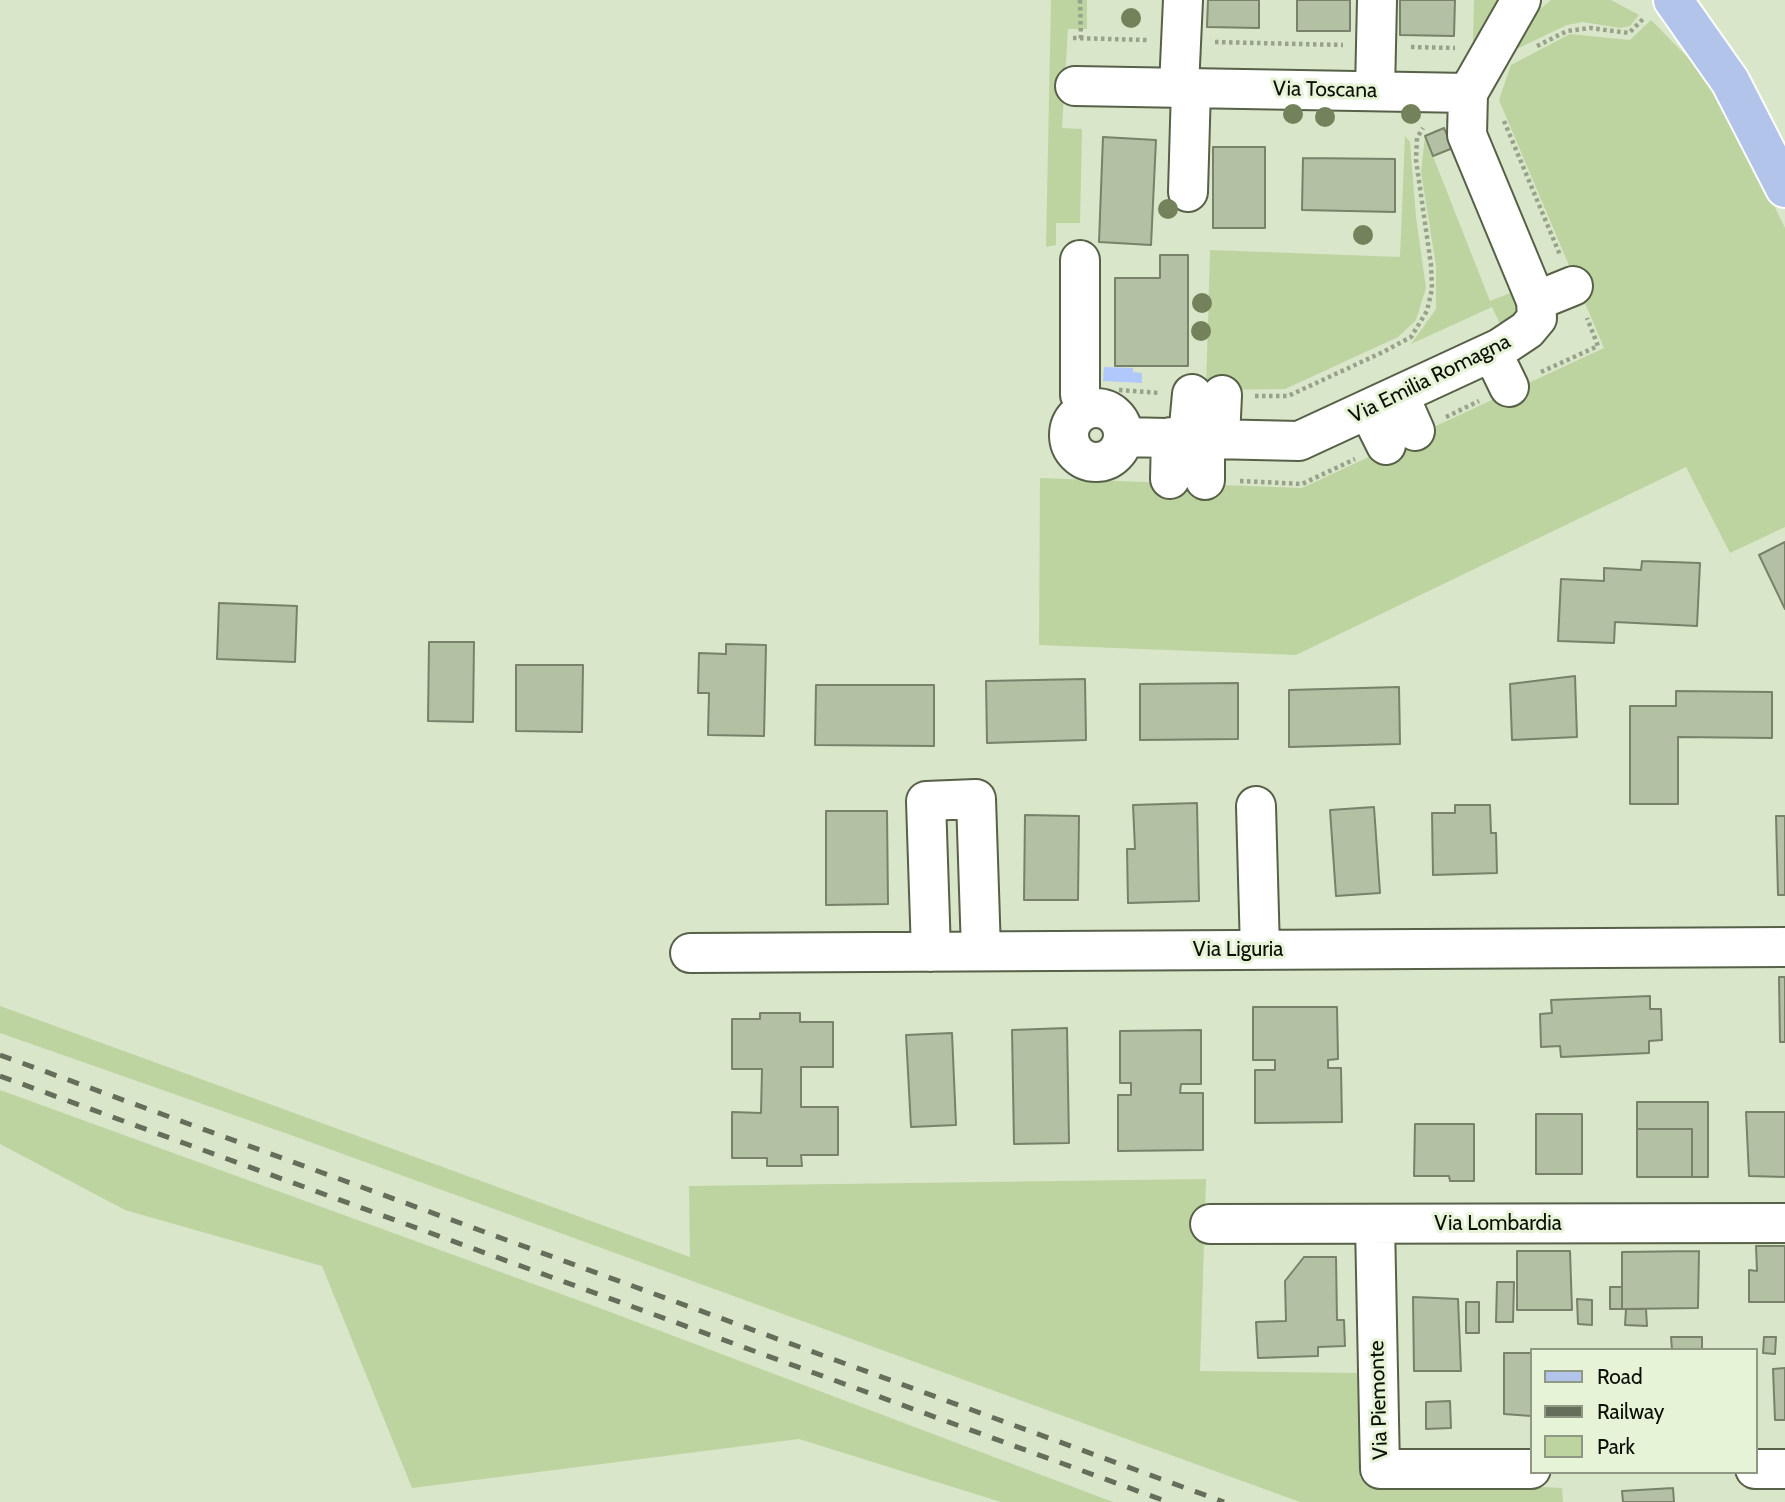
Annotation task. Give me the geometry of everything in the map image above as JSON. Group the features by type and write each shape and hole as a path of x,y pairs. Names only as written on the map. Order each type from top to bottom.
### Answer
{"main road":[{"path":"1662,4 1730,81 1785,188"}],"street":[{"path":"1183,0 1181,41 1188,192"},
{"path":"1375,91 1377,0"},
{"path":"1521,0 1454,93 1467,135 1536,301 1573,286"},
{"name":"Via Toscana","path":"1075,86 1454,93"},
{"path":"1080,260 1084,402"},
{"name":"Via Emilia Romagna","path":"1084,402 1081,412 1070,426 1069,444 1080,458 1096,462 1111,458 1117,452 1123,437 1299,441 1492,352 1527,330 1536,317 1536,301"},
{"path":"1492,352 1509,387"},
{"path":"1187,480 1207,395"},
{"path":"1384,402 1401,438"},
{"path":"931,952 926,801 976,799 981,951"},
{"path":"1256,806 1260,950"},
{"name":"Via Liguria","path":"690,953 1785,947"},
{"name":"Via Lombardia","path":"1210,1224 1785,1223"},
{"name":"Via Piemonte","path":"1375,1224 1380,1469 1530,1469"},
{"path":"1757,1469 1785,1469"}],"path":[{"path":"1080,0 1081,39"},
{"path":"1532,48 1567,30 1590,28 1629,33 1662,4"},
{"path":"1073,38 1457,48"},
{"path":"1084,402 1103,388 1207,395 1288,396 1411,337 1427,311 1432,289 1419,194 1417,138 1454,93 1444,48"}],"green space":[{"path":"1051,0 1087,0 1087,29 1068,29 1062,128 1082,129 1080,223 1056,223 1056,245 1046,247"},
{"path":"1474,0 1502,0 1482,34 1473,42"},
{"path":"1551,0 1611,0 1639,15 1630,26 1620,28 1583,22 1567,25 1508,53 1525,22"},
{"path":"1651,20 1717,87 1785,228 1785,527 1730,553 1686,467 1296,655 1039,645 1040,478 1302,488 1604,348 1499,100 1511,65 1570,34 1630,40"},
{"path":"1405,136 1410,142 1416,217 1426,288 1416,320 1398,337 1285,389 1206,390 1210,250 1400,257"},
{"path":"1425,136 1490,301 1513,292 1517,313 1503,330 1492,307 1411,344 1436,309 1436,266 1421,172"},
{"path":"0,1006 690,1257 689,1186 1206,1179 1200,1371 1358,1373 1360,1478 1562,1488 1563,1502 1300,1502 288,1134 0,1033"},
{"path":"0,1090 605,1310 1113,1502 1001,1502 799,1439 412,1488 322,1266 125,1210 0,1144"}],"water":[{"path":"1104,367 1133,368 1133,372 1142,373 1142,383 1103,381"}],"building":[{"path":"1208,0 1259,0 1259,28 1207,27"},
{"path":"1297,0 1350,0 1350,31 1297,31"},
{"path":"1400,0 1455,0 1454,36 1400,35"},
{"path":"1444,128 1453,148 1433,156 1425,136"},
{"path":"1103,137 1156,140 1151,245 1099,242"},
{"path":"1213,147 1265,147 1265,228 1213,228"},
{"path":"1303,158 1395,159 1395,212 1302,210"},
{"path":"1160,255 1188,255 1188,366 1115,366 1115,278 1160,278"},
{"path":"1785,542 1785,609 1759,555"},
{"path":"1642,561 1700,563 1697,626 1615,622 1614,643 1558,641 1561,579 1604,581 1604,568 1641,570"},
{"path":"219,603 297,606 295,662 217,659"},
{"path":"429,642 474,642 473,722 428,721"},
{"path":"726,644 766,645 764,736 708,735 709,693 698,693 699,653 726,654"},
{"path":"516,665 583,665 582,732 516,731"},
{"path":"1575,676 1577,737 1512,740 1510,684"},
{"path":"1085,679 1086,740 987,743 986,681"},
{"path":"1238,683 1238,739 1140,740 1140,684"},
{"path":"816,685 934,685 934,746 815,745"},
{"path":"1399,687 1400,744 1289,747 1289,690"},
{"path":"1676,691 1772,692 1772,738 1678,737 1678,804 1630,804 1630,706 1676,706"},
{"path":"1197,803 1199,901 1128,903 1127,849 1135,849 1133,805"},
{"path":"1455,805 1490,805 1491,833 1496,833 1497,873 1433,875 1432,813 1455,813"},
{"path":"1374,807 1380,893 1336,896 1330,810"},
{"path":"826,811 887,811 888,904 826,905"},
{"path":"1025,815 1079,816 1078,900 1024,900"},
{"path":"1776,816 1785,816 1785,895 1778,895"},
{"path":"1779,977 1785,977 1785,1042 1780,1042"},
{"path":"1650,996 1650,1009 1661,1009 1662,1040 1649,1041 1649,1053 1561,1057 1560,1046 1541,1047 1540,1014 1552,1013 1551,1000"},
{"path":"1253,1007 1337,1007 1338,1059 1328,1060 1328,1068 1341,1068 1342,1122 1255,1123 1255,1070 1275,1070 1275,1060 1253,1060"},
{"path":"760,1013 800,1013 800,1022 833,1022 833,1067 801,1067 801,1107 838,1107 838,1155 801,1155 802,1166 767,1166 767,1158 732,1158 732,1112 761,1113 762,1069 732,1069 732,1019 760,1019"},
{"path":"1067,1028 1069,1143 1014,1144 1012,1030"},
{"path":"1201,1030 1201,1084 1181,1084 1180,1093 1203,1093 1203,1150 1118,1151 1118,1095 1131,1095 1131,1083 1120,1083 1120,1031"},
{"path":"952,1033 956,1125 911,1127 906,1035"},
{"path":"1637,1102 1708,1102 1708,1177 1692,1177 1692,1129 1637,1129"},
{"path":"1746,1112 1785,1112 1785,1177 1749,1176"},
{"path":"1536,1114 1582,1114 1582,1174 1536,1174"},
{"path":"1415,1124 1474,1124 1474,1181 1450,1181 1449,1176 1414,1176"},
{"path":"1637,1129 1692,1129 1692,1177 1637,1177"},
{"path":"1756,1246 1785,1246 1785,1302 1749,1302 1749,1270 1757,1271"},
{"path":"1517,1251 1570,1251 1572,1310 1517,1310"},
{"path":"1699,1251 1698,1308 1622,1309 1622,1252"},
{"path":"1304,1257 1336,1257 1337,1320 1344,1320 1345,1346 1318,1347 1318,1356 1258,1358 1256,1322 1286,1321 1285,1281"},
{"path":"1497,1282 1514,1282 1513,1322 1496,1322"},
{"path":"1610,1287 1622,1287 1622,1309 1610,1309"},
{"path":"1413,1297 1458,1299 1461,1371 1414,1371"},
{"path":"1577,1299 1592,1300 1592,1325 1578,1324"},
{"path":"1466,1302 1479,1302 1479,1333 1466,1333"},
{"path":"1626,1309 1646,1309 1647,1326 1625,1325"},
{"path":"1671,1337 1702,1337 1702,1348 1672,1348"},
{"path":"1764,1337 1776,1337 1775,1354 1763,1353"},
{"path":"1504,1353 1530,1353 1530,1416 1504,1414"},
{"path":"1785,1368 1785,1420 1775,1420 1773,1369"},
{"path":"1450,1401 1451,1428 1426,1429 1426,1402"},
{"path":"1673,1488 1674,1502 1623,1502 1622,1491"}],"railway":[{"path":"0,1055 1224,1502"},
{"path":"0,1076 1168,1502"}]}
